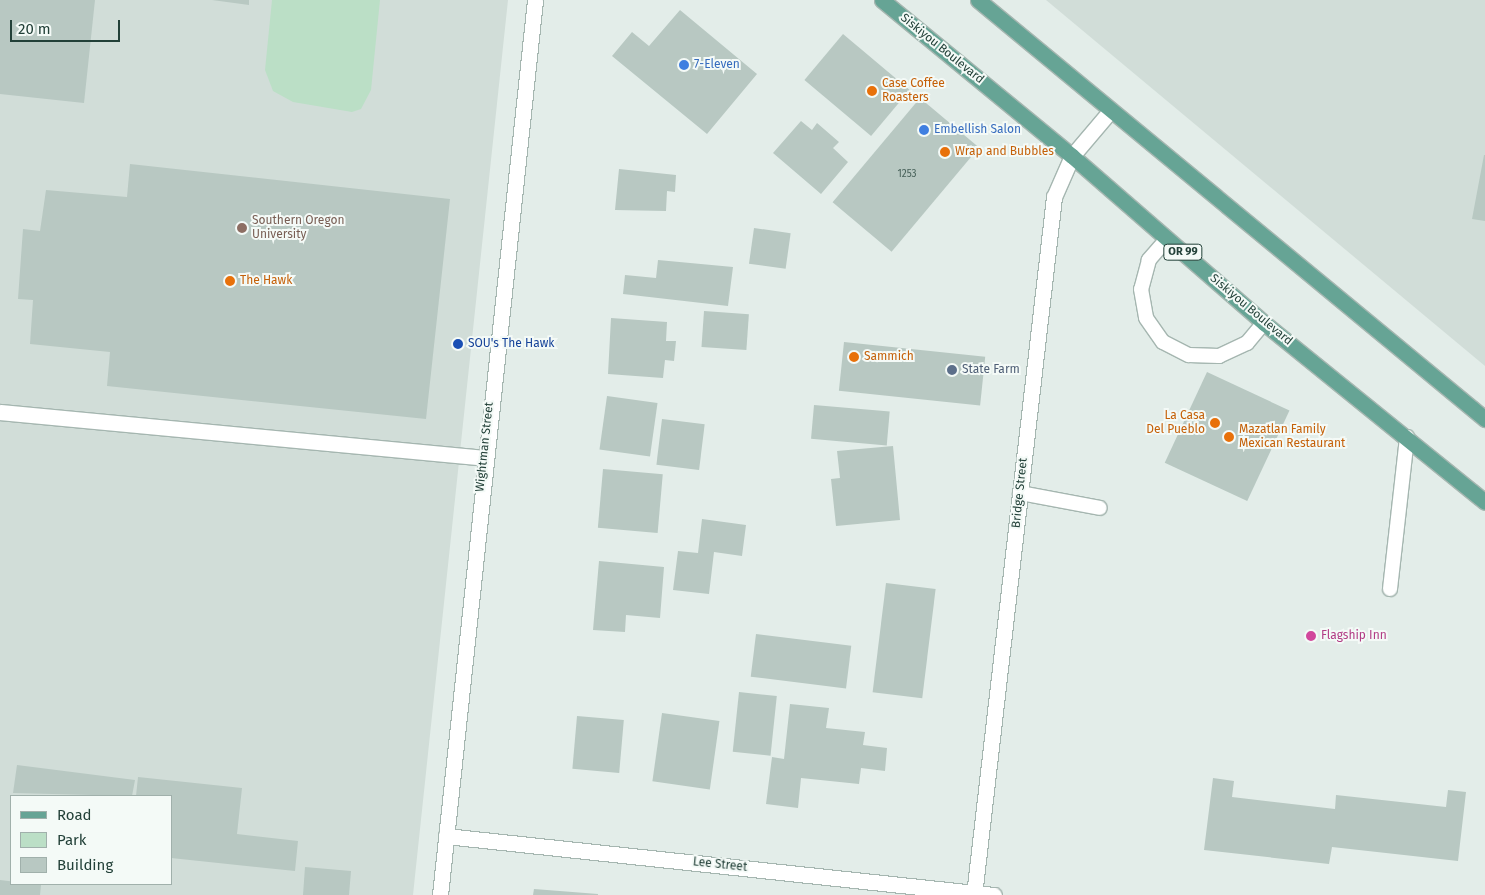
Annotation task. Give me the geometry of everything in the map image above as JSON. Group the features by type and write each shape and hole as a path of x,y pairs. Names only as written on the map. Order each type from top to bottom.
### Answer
{"main road":[{"name":"Siskiyou Boulevard","path":"882,0 1072,156 1264,323 1485,502"},
{"path":"978,0 1485,419"}],"street":[{"name":"Wightman Street","path":"440,895 483,458 535,0"},
{"name":"Bridge Street","path":"974,894 1054,196 1072,156 1111,110"},
{"path":"0,412 483,458"},
{"name":"Lee Street","path":"446,836 994,895"}],"lane":[{"path":"1167,239 1149,260 1141,289 1146,318 1163,342 1189,355 1219,356 1247,343 1264,323"},
{"path":"1390,589 1407,437"},
{"path":"1020,493 1100,508"}],"shaded area":[{"name":"Southern Oregon University","path":"0,0 508,0 413,895 0,895"},
{"path":"1046,0 1485,0 1485,366"}],"green space":[{"path":"272,0 380,0 371,90 361,109 352,112 293,102 273,91 265,70"}],"building":[{"path":"0,0 95,0 84,103 0,94"},
{"path":"212,0 249,0 249,5"},
{"name":"7-Eleven","path":"680,10 757,74 707,134 612,56 632,32 649,46"},
{"path":"843,34 910,90 871,136 804,80"},
{"path":"920,98 979,147 892,252 833,202"},
{"path":"801,121 812,130 817,123 839,142 833,148 848,162 821,194 773,153"},
{"path":"1485,155 1485,221 1472,219"},
{"name":"The Hawk","path":"130,164 450,199 426,419 107,386 110,352 30,344 33,300 18,299 23,229 40,231 46,190 127,197"},
{"path":"619,169 676,175 675,192 667,191 666,211 615,210"},
{"path":"754,228 791,233 786,269 749,264"},
{"path":"658,260 733,267 728,306 623,294 625,275 656,278"},
{"path":"704,311 749,314 746,350 701,347"},
{"path":"611,318 667,322 666,341 676,341 674,361 665,360 663,378 608,374"},
{"path":"844,342 985,357 980,406 839,391"},
{"name":"Mazatlan Family Mexican Restaurant","path":"1207,372 1289,410 1247,501 1165,463"},
{"path":"607,396 658,403 650,457 599,449"},
{"path":"814,405 890,412 887,445 811,439"},
{"path":"662,419 705,424 699,470 656,465"},
{"path":"893,446 900,520 836,526 831,479 840,478 837,451"},
{"path":"603,469 663,474 658,533 598,528"},
{"path":"702,519 746,525 742,556 714,552 709,594 673,590 678,551 698,553"},
{"path":"599,561 664,567 660,618 626,615 625,632 593,630"},
{"path":"886,583 936,589 922,698 873,692"},
{"path":"756,634 851,646 846,688 751,677"},
{"path":"739,692 777,696 771,756 733,752"},
{"path":"790,704 829,708 826,728 865,732 863,745 887,748 885,771 861,768 859,784 801,778 798,808 766,804 772,757 784,759"},
{"path":"662,713 719,721 710,789 652,781"},
{"path":"577,716 624,720 619,773 572,769"},
{"path":"17,765 135,780 132,795 13,793"},
{"path":"138,777 242,788 237,834 298,841 295,871 172,858 172,795 136,795"},
{"path":"1213,778 1234,781 1232,797 1335,809 1336,795 1446,807 1448,790 1466,792 1458,861 1332,847 1329,864 1204,850"},
{"path":"305,867 351,871 349,895 303,895"},
{"path":"0,880 10,881 10,885 41,885 40,895 0,895"},
{"path":"534,889 598,894 598,895 533,895"}],"place":[{"name":"7-Eleven","path":"684,65"},
{"name":"Case Coffee Roasters","path":"872,91"},
{"name":"Embellish Salon","path":"924,130"},
{"name":"Wrap and Bubbles","path":"945,152"},
{"name":"Southern Oregon University","path":"242,228"},
{"name":"The Hawk","path":"230,281"},
{"name":"SOU's The Hawk","path":"458,344"},
{"name":"Sammich","path":"854,357"},
{"name":"State Farm","path":"952,370"},
{"name":"La Casa Del Pueblo","path":"1215,423"},
{"name":"Mazatlan Family Mexican Restaurant","path":"1229,437"},
{"name":"Flagship Inn","path":"1311,636"}]}
